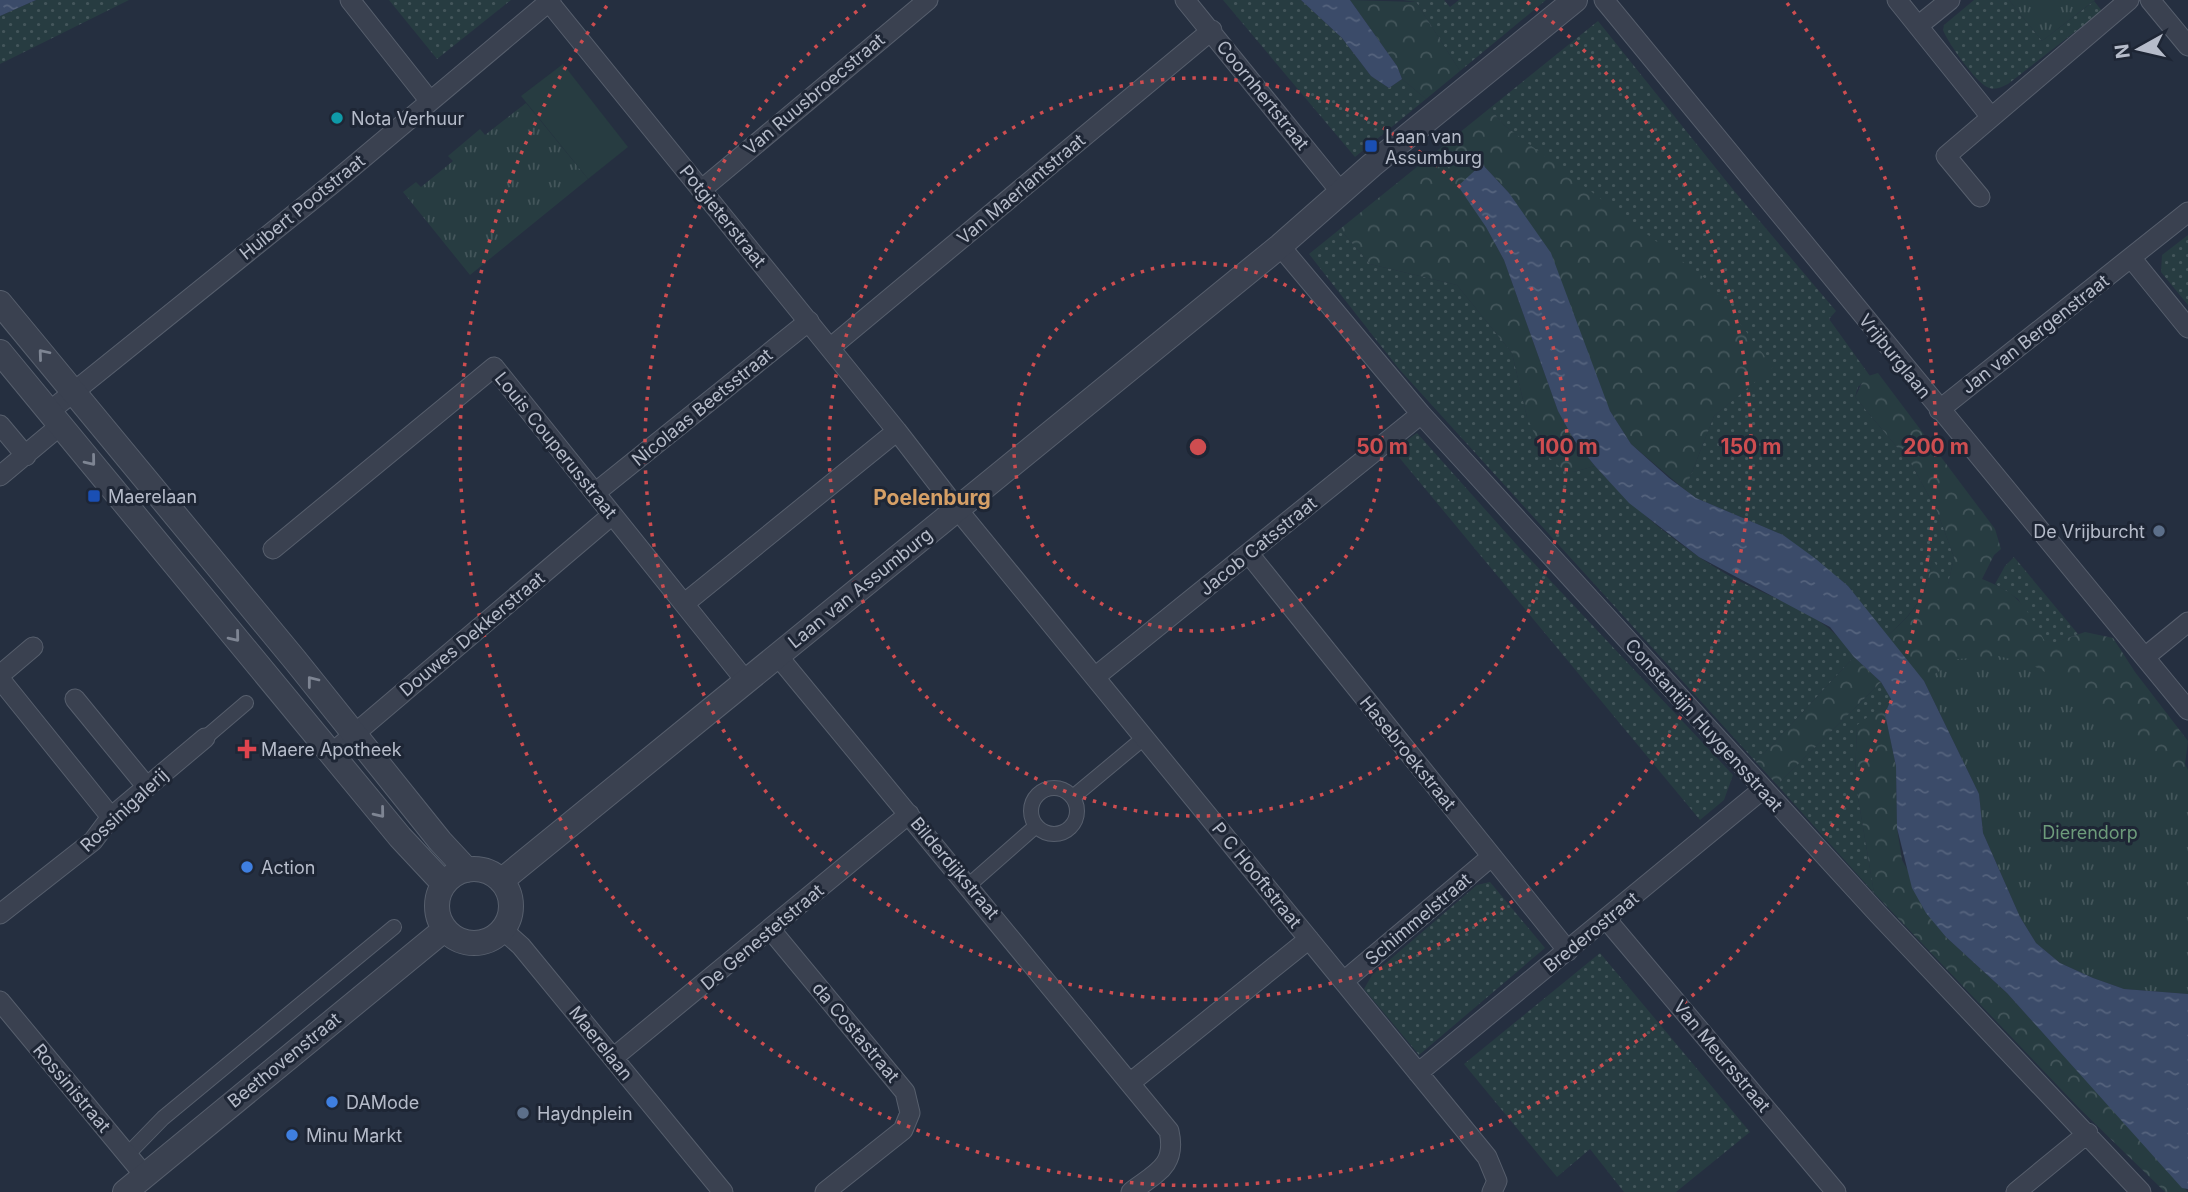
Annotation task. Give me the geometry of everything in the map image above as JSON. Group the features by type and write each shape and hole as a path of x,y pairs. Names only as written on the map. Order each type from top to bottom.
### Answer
{"street":[{"path":"350,0 429,100"},
{"name":"Van Ruusbroecstraat","path":"701,190 928,0"},
{"name":"Coornhertstraat","path":"1185,0 1340,191"},
{"name":"Laan van Assumburg","path":"501,881 1280,246 1340,191 1575,0"},
{"name":"Vrijburglaan","path":"1604,0 2188,710"},
{"path":"1897,0 1991,117"},
{"path":"1918,26 1951,0"},
{"path":"1980,197 1946,156 2129,0"},
{"path":"2150,0 2188,46"},
{"name":"Huibert Pootstraat","path":"55,418 75,391 332,184 550,1"},
{"name":"Potgieterstraat","path":"550,1 897,431 957,510 1095,677"},
{"name":"Van Maerlantstraat","path":"830,348 1212,30"},
{"name":"Jan van Bergenstraat","path":"1939,410 2188,212"},
{"name":"Constantijn Huygensstraat","path":"1280,246 1421,414 1763,789 2141,1192"},
{"path":"2132,259 2188,328"},
{"path":"0,303 75,391 440,841 467,870"},
{"name":"Nicolaas Beetsstraat","path":"595,493 809,321"},
{"path":"0,352 400,837 444,884"},
{"name":"Louis Couperusstraat","path":"273,549 494,367 745,680"},
{"name":"Jacob Catsstraat","path":"1095,677 1421,414"},
{"path":"0,476 26,456 55,418"},
{"path":"0,425 26,456"},
{"path":"685,603 897,431"},
{"name":"Douwes Dekkerstraat","path":"332,753 612,515"},
{"name":"Hasebroekstraat","path":"1249,554 1568,951"},
{"path":"2145,657 2188,622"},
{"path":"33,647 0,677 111,817"},
{"name":"Bilderdijkstraat","path":"777,655 969,884 1169,1131 1173,1147 1167,1163 1132,1192"},
{"name":"P C Hooftstraat","path":"1095,677 1487,1157 1497,1181 1492,1192"},
{"path":"75,699 147,787"},
{"name":"Rossinigalerij","path":"0,914 93,841 111,817 246,703"},
{"path":"1073,797 1145,737"},
{"path":"1053,787 1073,797 1077,812 1071,827 1057,834 1049,834 1036,826 1030,812 1040,792 1053,787"},
{"name":"Brederostraat","path":"1418,1073 1763,789"},
{"name":"De Genestetstraat","path":"613,1059 909,814"},
{"path":"969,884 1036,826"},
{"name":"Schimmelstraat","path":"1344,981 1491,858"},
{"path":"467,870 485,871 501,881 510,905 502,929 494,937 473,943 463,941 445,929 437,907 444,884 454,875 467,870"},
{"name":"Van Meursstraat","path":"1607,920 1836,1192"},
{"name":"Beethovenstraat","path":"128,1155 163,1118 394,927"},
{"name":"Beethovenstraat","path":"125,1192 445,929"},
{"name":"Maerelaan","path":"502,929 522,946 723,1192"},
{"name":"da Costastraat","path":"771,930 905,1092 910,1113 902,1130 825,1192"},
{"path":"1130,1083 1309,939"},
{"name":"Rossinistraat","path":"0,1001 145,1176"},
{"path":"2016,1192 2088,1133"}],"green space":[{"path":"36,0 129,0 0,64 0,16"},
{"path":"389,0 511,0 437,59"},
{"path":"1223,0 1301,0 1342,38 1371,76 1389,88 1402,79 1426,99 1355,157"},
{"path":"1350,0 1416,2 1460,71 1426,99 1402,79 1397,66"},
{"path":"1403,0 1444,0 1450,7 1459,0 1546,0 1460,71 1416,2"},
{"path":"1974,0 2009,0 2042,41 2094,1 2102,11 2008,84 1992,89 1969,70 1943,30 1944,25"},
{"path":"2009,0 2095,0 2042,41"},
{"path":"1598,21 1735,192 1836,311 1829,319 1870,376 1858,387 1855,397 1912,465 1937,511 1954,557 1948,586 1932,560 1926,584 1917,603 1886,637 1848,586 1783,535 1696,498 1685,490 1714,416 1772,367 1610,208 1504,125 1490,108"},
{"path":"563,64 628,147 588,179 521,96"},
{"path":"526,103 588,179 470,275 403,192 416,182 421,187 453,161 448,156 480,129 485,135"},
{"path":"1490,108 1504,125 1707,280 1773,367 1714,416 1685,490 1631,444 1610,411 1509,193 1482,164 1486,227 1504,260 1558,411 1574,440 1595,466 1573,472 1561,468 1542,451 1527,417 1512,353 1457,285 1370,264 1340,229"},
{"path":"1340,229 1370,264 1457,285 1512,353 1527,417 1573,472 1595,466 1640,511 1690,551 1726,574 1813,618 1843,642 1854,657 1756,762 1399,369 1309,254"},
{"path":"2188,235 2188,305 2161,272 2162,255"},
{"path":"1878,373 1995,529 2001,549 1994,555 1982,579 2007,591 2022,604 2047,645 2085,632 2113,638 2135,672 2188,741 2185,764 2188,770 2188,825 1943,679 1924,681 1886,637 1905,620 1918,603 1927,583 1932,558 1948,585 1954,557 1937,511 1912,465 1855,397 1865,377"},
{"path":"1417,433 1516,544 1733,775 1724,800 1700,820 1393,450"},
{"path":"2014,557 2078,634 2047,646 2018,599 1995,584 2005,566"},
{"name":"Dierendorp","path":"1998,656 2034,666 2076,692 2135,740 2188,793 2188,994 2124,989 2060,963 2036,943 2020,917 1983,833 1979,794 1924,681 1958,659"},
{"path":"1854,657 1881,682 1777,785 1756,762"},
{"path":"1881,682 1891,699 1857,726 1855,779 1874,893 1777,785"},
{"path":"1891,699 1885,714 1896,766 1897,828 1902,860 1946,937 2007,993 2188,1192 2165,1192 2078,1107 1874,893 1855,779 1857,725"},
{"path":"1490,882 1545,948 1419,1055 1364,989 1372,975 1477,885"},
{"path":"1600,953 1750,1132 1676,1192 1624,1192 1590,1149 1557,1177 1464,1064"}],"water":[{"path":"0,0 36,0 0,16"},
{"path":"1301,0 1350,0 1397,66 1402,79 1389,88 1371,76 1342,38"},
{"path":"1482,164 1509,193 1551,253 1610,411 1631,444 1696,498 1783,535 1816,559 1848,586 1924,681 1979,794 1983,833 2020,917 2036,943 2060,963 2124,989 2188,994 2188,1189 2182,1188 2007,993 1946,937 1926,913 1912,888 1897,828 1896,766 1885,714 1891,699 1881,682 1854,657 1830,627 1699,557 1629,503 1574,440 1558,411 1504,260 1486,227 1458,186"}],"place":[{"name":"Nota Verhuur","path":"337,118"},
{"name":"Laan van Assumburg","path":"1371,146"},
{"name":"Maerelaan","path":"94,496"},
{"name":"De Vrijburcht","path":"2159,531"},
{"name":"Maere Apotheek","path":"247,749"},
{"name":"Action","path":"247,867"},
{"name":"DAMode","path":"332,1102"},
{"name":"Haydnplein","path":"523,1113"},
{"name":"Minu Markt","path":"292,1135"}],"district":[{"name":"Poelenburg","path":"932,497"}]}
